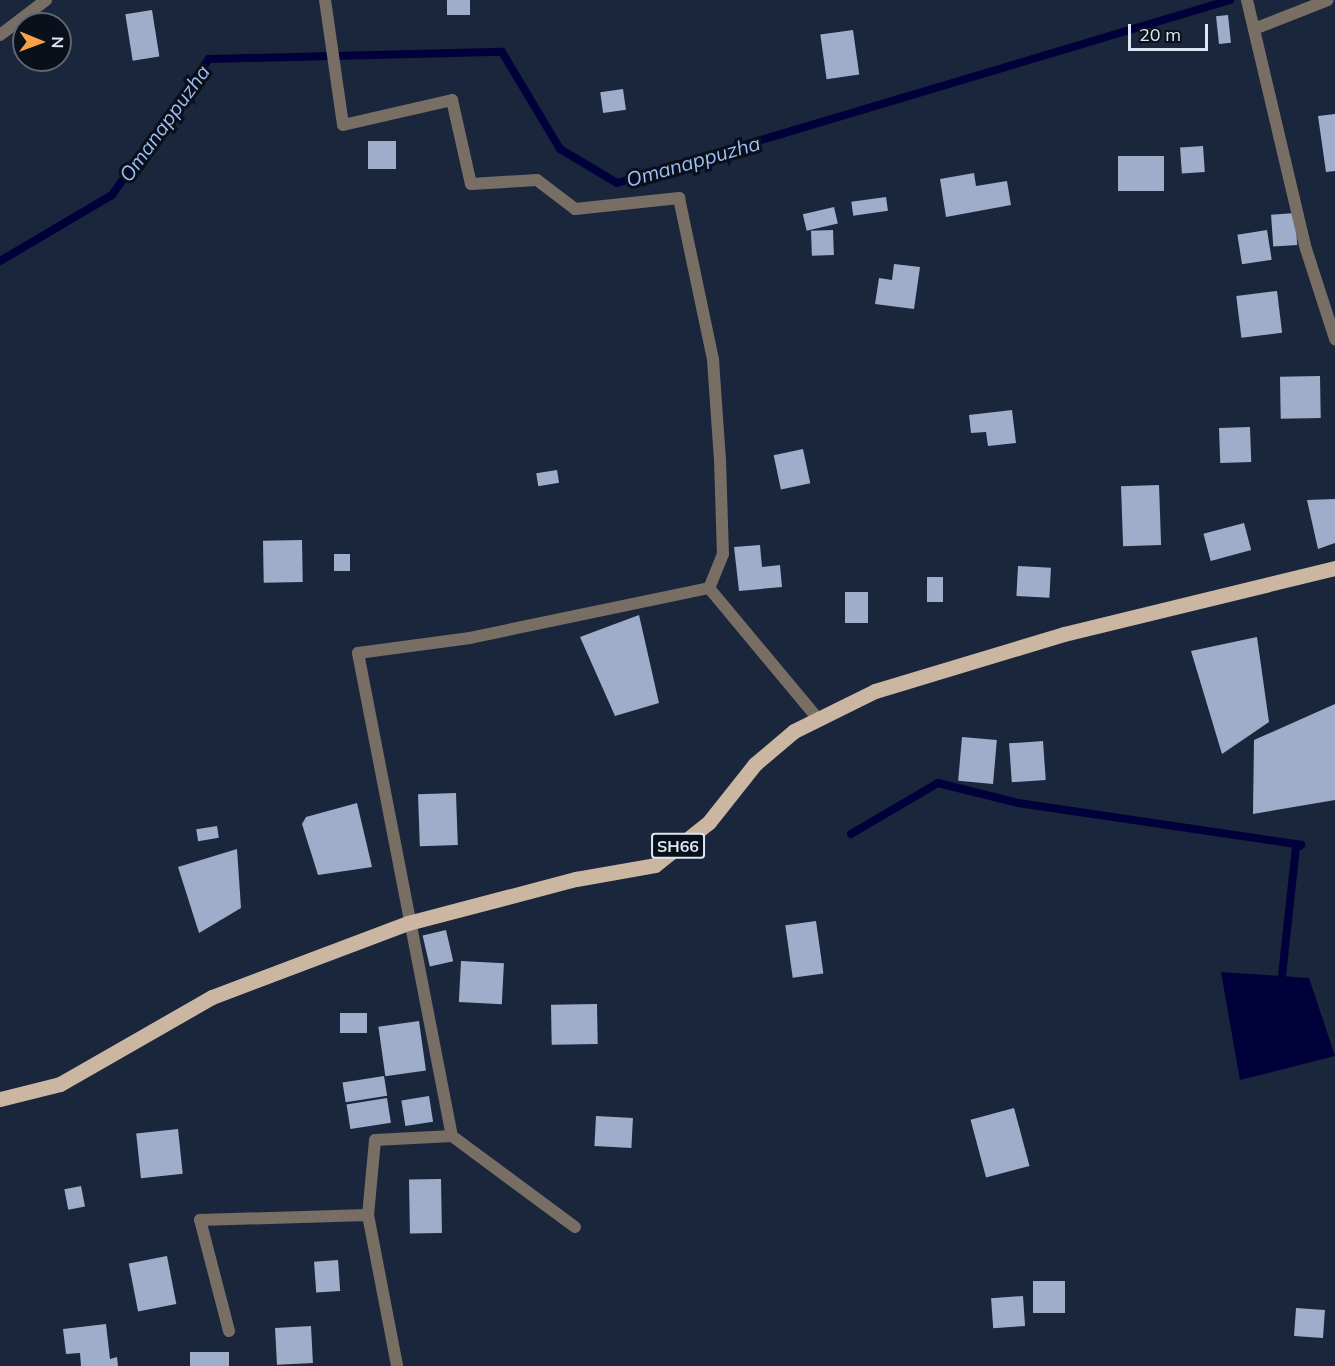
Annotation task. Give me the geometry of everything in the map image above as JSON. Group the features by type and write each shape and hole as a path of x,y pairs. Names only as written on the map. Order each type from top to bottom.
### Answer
{"main road":[{"name":"SH66","path":"0,1099 60,1084 212,997 408,923 576,879 655,865 709,822 755,764 794,731 875,692 1064,634 1335,568"}],"street":[{"path":"0,35 46,0"},
{"path":"325,0 343,124 452,100 471,184 537,180 575,209 679,198 713,360 723,554 709,588"},
{"path":"1254,29 1328,0"},
{"path":"1248,5 1306,249 1335,339"},
{"path":"709,588 818,719"},
{"path":"452,1136 408,923 358,653 470,638 709,588"},
{"path":"397,1366 368,1215 375,1140 452,1136 575,1227"},
{"path":"229,1331 201,1220 368,1215"}],"shaded area":[{"path":"1221,972 1309,978 1335,1056 1240,1080"}],"building":[{"path":"447,0 470,0 470,15 447,15"},
{"path":"152,10 159,56 133,61 125,14"},
{"path":"1228,15 1231,43 1219,44 1216,16"},
{"path":"853,30 859,75 827,79 820,35"},
{"path":"623,89 626,110 603,113 600,92"},
{"path":"1335,114 1335,171 1326,172 1318,116"},
{"path":"368,141 396,141 396,169 368,169"},
{"path":"1203,146 1205,172 1182,174 1180,148"},
{"path":"1118,156 1164,156 1164,191 1118,191"},
{"path":"974,173 976,186 1007,181 1011,205 946,217 940,179"},
{"path":"886,197 888,211 853,216 851,202"},
{"path":"834,207 838,224 807,231 803,214"},
{"path":"1295,213 1297,245 1273,247 1271,215"},
{"path":"833,230 834,255 812,256 811,231"},
{"path":"1267,230 1272,260 1242,264 1237,235"},
{"path":"894,264 920,267 914,309 875,304 879,278 892,280"},
{"path":"1277,291 1282,333 1241,338 1236,296"},
{"path":"1320,376 1321,418 1281,419 1280,377"},
{"path":"1012,410 1016,443 988,446 986,432 971,433 969,415"},
{"path":"1250,427 1251,462 1220,463 1219,428"},
{"path":"803,449 810,483 781,489 774,455"},
{"path":"557,470 559,483 538,486 536,473"},
{"path":"1159,485 1161,545 1123,546 1121,486"},
{"path":"1335,499 1335,543 1318,549 1307,500"},
{"path":"1244,523 1251,550 1211,561 1203,534"},
{"path":"302,540 303,582 264,583 263,541"},
{"path":"760,545 762,567 780,565 782,587 739,591 734,547"},
{"path":"334,554 350,554 350,571 334,571"},
{"path":"1018,566 1051,568 1049,598 1016,596"},
{"path":"927,577 943,577 943,602 927,602"},
{"path":"845,592 868,592 868,623 845,623"},
{"path":"639,615 659,703 615,716 580,637"},
{"path":"1257,637 1269,722 1222,754 1191,651"},
{"path":"1335,704 1335,800 1253,814 1254,740"},
{"path":"962,737 997,740 993,784 958,781"},
{"path":"1043,741 1046,780 1012,782 1009,743"},
{"path":"456,793 458,845 420,846 418,794"},
{"path":"357,803 372,867 318,875 302,824 306,817"},
{"path":"217,826 219,838 198,841 196,829"},
{"path":"237,849 241,908 199,933 178,867"},
{"path":"816,921 823,973 793,978 785,925"},
{"path":"446,930 453,961 430,967 423,935"},
{"path":"461,961 504,963 502,1004 459,1002"},
{"path":"597,1004 598,1044 552,1045 551,1005"},
{"path":"340,1013 367,1013 367,1033 340,1033"},
{"path":"419,1021 426,1071 385,1076 378,1027"},
{"path":"384,1076 387,1096 346,1102 343,1083"},
{"path":"429,1096 433,1122 405,1126 401,1100"},
{"path":"387,1098 391,1123 350,1129 347,1104"},
{"path":"1014,1108 1030,1166 986,1178 971,1120"},
{"path":"596,1116 633,1118 631,1148 594,1146"},
{"path":"178,1129 183,1174 141,1178 136,1133"},
{"path":"441,1179 442,1233 410,1234 409,1180"},
{"path":"81,1186 85,1207 68,1210 64,1189"},
{"path":"167,1256 176,1304 138,1312 129,1263"},
{"path":"338,1260 340,1291 316,1293 314,1262"},
{"path":"1033,1281 1065,1281 1065,1313 1033,1313"},
{"path":"1023,1296 1025,1326 993,1328 991,1298"},
{"path":"1296,1308 1325,1310 1323,1338 1294,1336"},
{"path":"106,1324 110,1359 117,1357 118,1366 81,1366 80,1353 66,1354 63,1329"},
{"path":"311,1326 313,1363 277,1365 275,1328"},
{"path":"190,1352 229,1352 229,1366 190,1366"}],"waterway":[{"name":"Omanappuzha","path":"0,261 112,195 209,59 502,52 560,149 617,183 1230,0"},
{"path":"851,834 938,783 1018,803 1301,845"},
{"path":"1281,985 1296,848 1301,845"}]}
